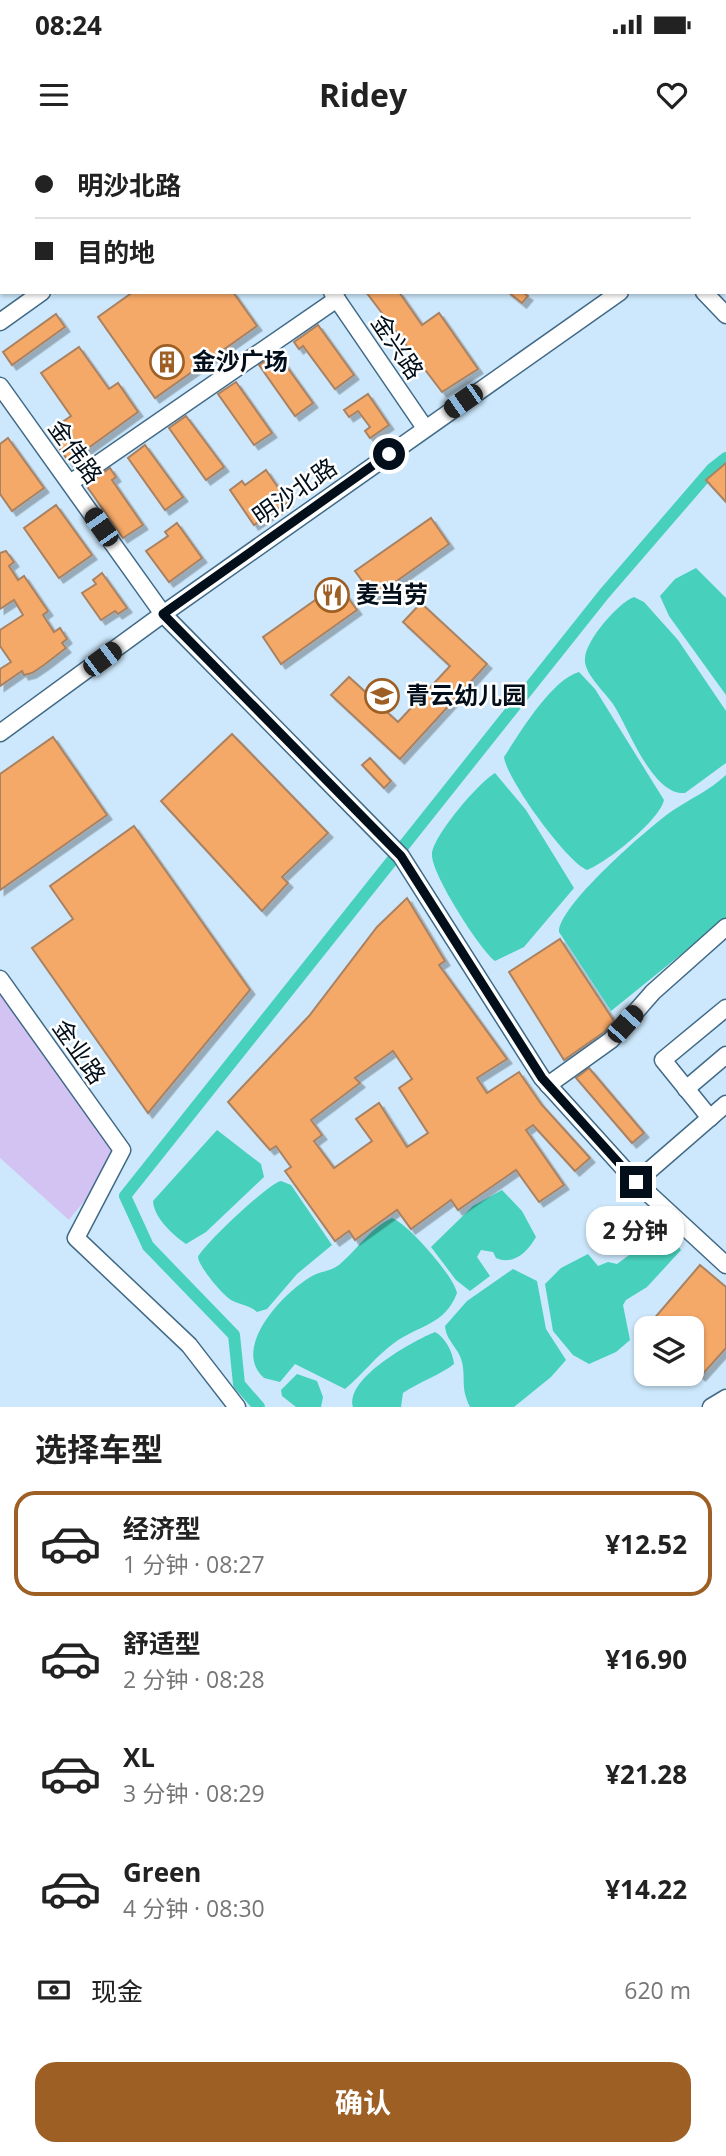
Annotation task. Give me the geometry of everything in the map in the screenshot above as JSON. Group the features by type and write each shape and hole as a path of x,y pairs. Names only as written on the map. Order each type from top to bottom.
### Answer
{"street":[{"path":"0,322 39,294"},
{"name":"明沙北路","path":"0,733 163,614 617,294"},
{"path":"706,294 726,315"},
{"path":"70,483 335,296"},
{"name":"金兴路","path":"335,296 425,428"},
{"name":"金伟路","path":"0,386 163,614 397,852 548,1085 636,1182 726,1265"},
{"path":"548,1085 611,1040 653,992 726,927"},
{"name":"金业路","path":"0,979 122,1150 76,1238 189,1345 237,1407"},
{"path":"710,1118 663,1060 726,1008"},
{"path":"686,1089 726,1055"},
{"path":"636,1182 726,1104"},
{"path":"710,1407 726,1398"}],"shaded area":[{"path":"696,568 726,598 726,695 669,616 660,596 675,579"},
{"path":"634,597 644,602 678,640 726,711 726,763 685,793 673,791 652,772 613,704 585,664 587,650 597,632 620,607"},
{"path":"579,672 595,689 664,800 653,819 631,840 587,870 566,852 539,819 515,783 504,757 547,696 568,677"},
{"path":"495,773 526,810 574,888 524,947 495,961 457,910 439,877 432,854 440,835 458,810"},
{"path":"726,775 726,918 611,1011 559,932 563,920 588,887 644,833"},
{"path":"0,985 111,1141 109,1163 104,1173 69,1220 0,1158"},
{"path":"217,1130 261,1164 264,1177 206,1232 186,1244 160,1220 153,1201"},
{"path":"281,1181 291,1185 332,1245 297,1274 267,1309 257,1312 233,1301 223,1293 207,1274 198,1257 237,1215"},
{"path":"502,1190 522,1211 536,1237 525,1252 514,1259 503,1260 496,1258 493,1252 481,1250 477,1257 490,1276 470,1291 456,1280 431,1247 473,1206"},
{"path":"392,1218 418,1239 454,1285 457,1293 446,1312 394,1343 345,1389 295,1364 280,1382 264,1378 255,1366 253,1351 257,1336 276,1306 314,1275 339,1265 370,1233"},
{"path":"655,1222 660,1223 681,1250 647,1287 626,1300 623,1305 630,1340 616,1352 589,1364 573,1355 553,1331 545,1284 561,1268 588,1254 598,1266 608,1262 617,1264 644,1244"},
{"path":"513,1269 537,1281 546,1329 566,1360 551,1377 514,1407 470,1407 464,1388 462,1362 445,1326 467,1301"},
{"path":"435,1332 448,1345 454,1364 403,1393 401,1407 353,1407 353,1396 359,1384 370,1373 397,1352"},
{"path":"297,1374 317,1381 323,1397 321,1407 296,1407 282,1396 281,1390"}],"building":[{"name":"金沙广场","path":"130,294 234,294 257,326 155,398 98,317"},
{"path":"368,294 400,294 422,325 439,313 478,369 442,392"},
{"path":"511,294 528,296 522,303"},
{"path":"56,314 65,327 12,365 3,352"},
{"path":"318,325 354,375 335,389 303,346 299,349 294,342"},
{"path":"79,347 109,389 118,383 138,412 69,462 48,432 71,416 41,373"},
{"path":"277,353 313,403 295,416 259,365"},
{"path":"236,382 272,433 254,445 218,394"},
{"path":"368,394 389,425 370,438 365,431 370,427 358,411 349,417 344,410"},
{"path":"186,416 224,467 206,480 169,428"},
{"path":"8,438 44,488 12,511 0,494 0,444"},
{"path":"145,445 183,497 165,510 128,458"},
{"path":"726,463 726,502 706,480"},
{"path":"110,468 116,477 112,480 143,525 123,538 86,485"},
{"path":"266,470 288,502 254,525 230,490 242,481 245,485"},
{"path":"56,505 92,555 59,578 24,528"},
{"path":"431,518 449,544 374,597 355,571"},
{"path":"177,523 202,558 169,582 146,551 168,536 165,532"},
{"path":"6,551 14,562 9,566 18,580 24,576 48,611 43,615 54,632 60,628 67,639 62,643 66,648 44,665 32,673 24,675 22,671 0,686 0,669 11,662 0,646 0,630 23,615 14,600 0,609 0,553"},
{"path":"102,573 127,608 118,614 115,611 101,620 82,593 96,584 93,580"},
{"path":"338,584 357,610 281,664 263,637"},
{"path":"421,603 487,664 400,759 331,695 349,677 398,722 450,666 403,622"},
{"path":"232,734 328,833 282,877 288,883 262,911 161,801"},
{"path":"53,737 107,815 0,890 0,774"},
{"path":"370,758 391,781 384,788 362,765"},
{"path":"134,826 250,990 148,1113 32,948 73,919 50,886"},
{"path":"407,898 445,961 439,965 507,1059 477,1078 487,1093 519,1072 541,1104 590,1158 575,1171 533,1125 526,1130 564,1185 539,1202 516,1170 458,1210 451,1200 411,1229 397,1210 355,1240 349,1231 335,1241 285,1171 291,1167 276,1146 270,1150 228,1102 309,1016 377,927","holes":["393,1051 412,1079 399,1088 428,1133 407,1147 379,1103 356,1119 372,1141 334,1168 314,1141 322,1135 311,1120 360,1083 355,1078"]},
{"path":"560,939 614,1021 604,1032 564,1060 509,972"},
{"path":"589,1068 644,1133 632,1143 576,1078"},
{"path":"700,1265 726,1287 726,1348 704,1373 704,1316 656,1316"}],"waterway":[{"path":"259,1407 239,1384 234,1335 148,1246 125,1196 604,594 712,469 726,458"}],"place":[{"name":"金沙广场","path":"167,362"},
{"name":"麦当劳","path":"332,595"},
{"name":"青云幼儿园","path":"382,696"}],"route":[{"path":"389,454 163,614 401,856 542,1078 636,1182"}]}
